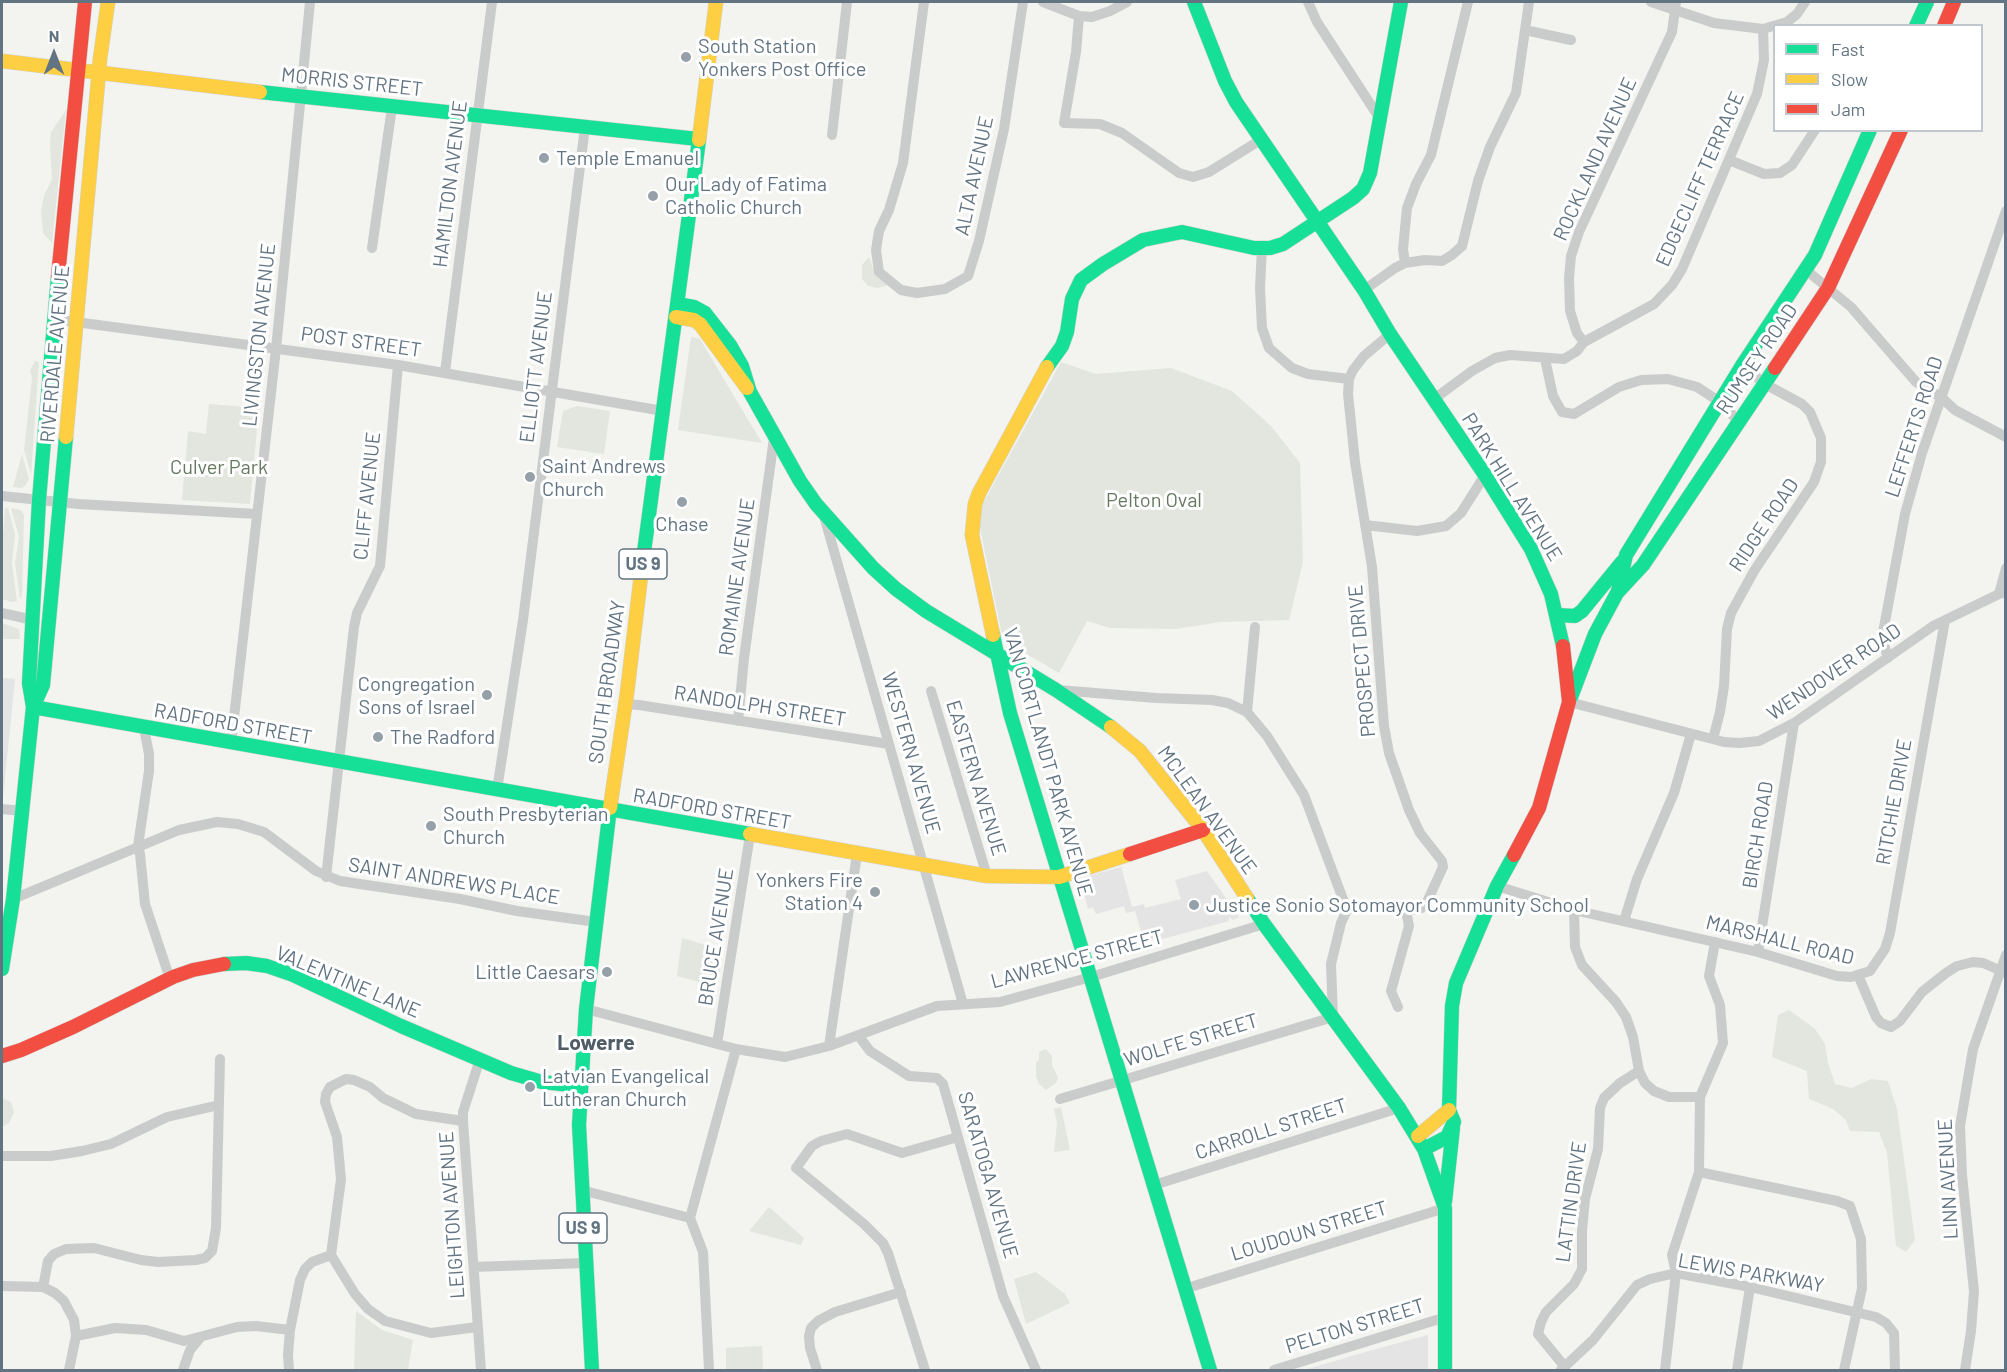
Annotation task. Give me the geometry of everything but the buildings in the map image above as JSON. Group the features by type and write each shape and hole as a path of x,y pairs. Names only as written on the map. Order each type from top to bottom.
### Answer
{"street":[{"name":"RIVERDALE AVENUE","path":"2,969 13,899 33,707 29,683 39,500 53,319 85,2"},
{"name":"RIVERDALE AVENUE","path":"33,707 43,685 99,73 108,2"},
{"name":"LIVINGSTON AVENUE","path":"231,744 276,349 310,2"},
{"name":"HAMILTON AVENUE","path":"445,372 492,2"},
{"name":"SOUTH BROADWAY","path":"592,1371 579,1125 586,1009 609,810 626,705 640,579 716,2"},
{"path":"832,135 847,2"},
{"name":"ALTA AVENUE","path":"924,2 903,163 889,210 879,231 876,250 879,272 901,290 917,293 945,289 968,276 979,241 1004,129 1023,2"},
{"path":"1043,2 1079,16 1092,17 1127,2"},
{"name":"PARK HILL AVENUE","path":"1194,2 1225,81 1236,102 1364,290 1390,334 1485,475 1531,549 1551,594 1557,615 1569,702 1548,780 1539,808 1497,886 1456,983 1452,1006 1450,1050 1452,1116 1444,1208"},
{"path":"1308,2 1317,22 1380,119"},
{"name":"VAN CORTLANDT PARK AVENUE","path":"1210,1371 1010,713 975,554 972,535 975,504 1047,367 1062,346 1067,332 1072,299 1081,280 1143,240 1167,234 1182,232 1254,248 1283,244 1353,198 1367,182 1401,2"},
{"path":"1405,263 1403,249 1407,208 1431,155 1467,2"},
{"path":"1364,290 1384,274 1405,263 1425,260 1442,261 1462,246 1481,172 1490,147 1516,93 1529,2"},
{"path":"1651,2 1676,7 1714,23 1763,29 1773,26"},
{"path":"1780,24 1797,14 1805,2"},
{"path":"1917,24 1927,2"},
{"path":"1945,24 1954,2"},
{"name":"ROCKLAND AVENUE","path":"1584,342 1577,333 1570,311 1571,256 1579,232 1672,32 1676,7"},
{"path":"1079,16 1076,52 1064,123 1100,124 1122,133 1179,173 1193,177 1209,172 1262,139"},
{"name":"EDGECLIFF TERRACE","path":"1584,342 1654,304 1672,285 1682,269 1757,94 1764,60 1763,29"},
{"path":"1525,30 1571,40"},
{"name":"MORRIS STREET","path":"2,61 476,116 698,139"},
{"path":"372,248 392,106"},
{"name":"ELLIOTT AVENUE","path":"497,790 523,620 585,127"},
{"path":"1729,160 1764,174 1780,173 1792,165 1814,132"},
{"name":"RUMSEY ROAD","path":"1617,593 1626,555 1743,364 1815,255 1869,132"},
{"name":"RUMSEY ROAD","path":"1569,702 1595,634 1617,593 1643,565 1828,288 1900,132"},
{"name":"LEFFERTS ROAD","path":"1888,658 1882,638 1905,514 1971,306 2006,211"},
{"path":"1262,248 1260,288 1262,328 1269,348 1292,368 1308,374 1349,379 1364,356 1390,334"},
{"path":"1806,270 1851,307 1916,382 1942,398 1955,410 2006,437"},
{"name":"MCLEAN AVENUE","path":"677,310 700,324 750,392 800,481 823,513 873,568 896,589 926,611 1056,690 1120,733 1140,751 1203,830 1264,924 1399,1108 1424,1149 1444,1208 1445,1371"},
{"name":"POST STREET","path":"53,319 445,372 663,411"},
{"path":"1434,399 1472,371 1495,358 1510,354 1564,359 1577,351 1584,342"},
{"path":"1545,359 1553,396 1562,412 1574,414 1619,387 1641,380 1668,379 1697,387 1720,402 1738,421"},
{"name":"RIDGE ROAD","path":"1713,739 1722,695 1727,629 1731,613 1754,571 1814,482 1821,462 1821,438 1810,412 1802,404 1763,384 1743,364"},
{"name":"CLIFF AVENUE","path":"326,877 354,627 357,614 380,566 398,365"},
{"name":"PROSPECT DRIVE","path":"1349,379 1348,394 1355,462 1372,567 1384,726 1389,753 1409,810 1420,833 1442,861 1443,867 1426,904 1415,911 1407,911"},
{"name":"ROMAINE AVENUE","path":"738,721 774,438"},
{"path":"1365,525 1417,531 1446,526 1461,513 1485,475"},
{"path":"2,496 60,503 257,514"},
{"name":"WESTERN AVENUE","path":"823,513 963,1004"},
{"path":"1557,615 1575,616 1582,611 1626,555"},
{"path":"2002,593 2006,568"},
{"name":"WENDOVER ROAD","path":"1569,702 1713,739 1739,743 1758,741 1794,723 1931,628 2002,593"},
{"path":"2,613 33,621"},
{"name":"RITCHIE DRIVE","path":"1858,975 1870,971 1879,961 1890,933 1945,621"},
{"path":"1247,712 1255,627"},
{"path":"1056,690 1212,700 1228,703 1247,712 1267,736 1304,795 1347,910"},
{"name":"EASTERN AVENUE","path":"931,691 987,876"},
{"name":"RANDOLPH STREET","path":"626,705 639,705 889,744"},
{"name":"RADFORD STREET","path":"33,707 231,744 987,876 1059,877 1203,830"},
{"name":"BIRCH ROAD","path":"1758,952 1794,723"},
{"path":"144,728 149,754 149,771 138,846 145,904 170,979"},
{"path":"1624,921 1637,879 1674,793 1691,734"},
{"path":"2,809 22,811"},
{"name":"SAINT ANDREWS PLACE","path":"13,899 138,846 192,826 217,822 264,832 326,877 340,881 596,922"},
{"name":"BRUCE AVENUE","path":"717,1044 750,835"},
{"path":"829,1046 857,854"},
{"name":"MARSHALL ROAD","path":"1497,886 1574,910 1758,952 1836,976 1858,975 1876,1017 1881,1023 1891,1027 1900,1021 1922,992 1957,966 1973,962 1983,963 2003,972"},
{"path":"1333,1017 1331,964 1341,923 1347,910 1357,906 1383,906 1407,911 1409,926 1390,991 1398,1007"},
{"path":"1574,910 1575,947 1582,965 1616,1002 1626,1017 1633,1037 1639,1071 1645,1083 1669,1097 1700,1097"},
{"name":"LAWRENCE STREET","path":"586,1009 717,1044 785,1057 829,1046 937,1006 1000,1002 1091,977 1264,924"},
{"path":"1665,1371 1676,1274 1672,1255 1699,1172 1700,1097 1722,1043 1720,1005 1709,976 1715,942"},
{"name":"LINN AVENUE","path":"1965,1371 1974,1291 1962,1175 1960,1126 1973,1049 2003,972 2006,955"},
{"name":"VALENTINE LANE","path":"2,1056 73,1027 170,979 193,970 228,963 267,966 293,975 401,1026 511,1072 542,1082 580,1086"},
{"name":"WOLFE STREET","path":"1060,1099 1333,1017"},
{"name":"SARATOGA AVENUE","path":"858,1035 870,1051 909,1076 937,1078 943,1084 1003,1296 1036,1371"},
{"path":"709,1371 703,1252 690,1218 736,1048"},
{"path":"43,1287 48,1261 54,1254 66,1250 94,1248 141,1260 159,1262 206,1258 212,1251 216,1228 220,1059"},
{"name":"LEIGHTON AVENUE","path":"480,1059 463,1121 481,1371"},
{"name":"LATTIN DRIVE","path":"1563,1369 1538,1334 1541,1322 1546,1312 1574,1284 1582,1269 1585,1198 1598,1149 1600,1108 1604,1098 1620,1083 1639,1071"},
{"path":"463,1121 417,1114 383,1098 370,1087 354,1080 346,1079 330,1087 325,1102 337,1137 341,1179 337,1226 331,1255 355,1294 368,1309 386,1321 431,1332 477,1327"},
{"path":"2,1156 51,1156 82,1152 111,1144 166,1118 219,1105"},
{"name":"CARROLL STREET","path":"1154,1185 1399,1108"},
{"path":"1418,1136 1452,1116"},
{"path":"1424,1149 1447,1137 1452,1116"},
{"path":"926,1371 888,1253 878,1236 796,1168 812,1146 821,1140 847,1134 902,1153 958,1137"},
{"path":"1699,1172 1837,1201 1850,1206 1861,1239 1862,1288 1844,1371"},
{"path":"581,1190 690,1218"},
{"name":"LOUDOUN STREET","path":"1184,1289 1444,1208"},
{"path":"289,1371 288,1355 294,1301 305,1269 312,1262 331,1255"},
{"path":"474,1268 585,1263"},
{"name":"LEWIS PARKWAY","path":"1563,1369 1593,1340 1636,1285 1650,1279 1676,1274 1750,1287 1876,1317 1893,1331 1895,1371"},
{"path":"2,1286 43,1287 64,1301 74,1320 76,1335 69,1371"},
{"path":"1737,1371 1750,1287"},
{"path":"817,1371 809,1336 811,1328 818,1321 835,1312 901,1292"},
{"name":"PELTON STREET","path":"1275,1371 1446,1317"},
{"path":"76,1335 115,1328 146,1330 184,1341 237,1327 256,1326 290,1330"},
{"path":"183,1371 190,1350 200,1338"}],"shaded area":[{"path":"2,678 15,679 3,798 2,798"},
{"name":"Justice Sonio Sotomayor Community School","path":"1121,867 1132,907 1144,904 1145,908 1181,899 1175,880 1207,871 1239,917 1233,920 1229,917 1229,921 1159,940 1158,938 1144,941 1135,911 1126,913 1124,906 1096,914 1093,907 1088,909 1080,878"},
{"path":"1428,1335 1428,1370 1304,1370 1376,1349"}],"green space":[{"path":"66,110 52,243 43,233 41,211 44,196 52,179 51,132"},
{"path":"869,257 873,268 888,285 878,288 868,286 862,279 862,265"},
{"path":"691,337 700,339 762,443 678,430"},
{"path":"35,361 39,362 31,475 24,450 32,378 30,370"},
{"name":"Pelton Oval","path":"1061,362 1096,374 1171,368 1232,391 1271,426 1300,463 1303,562 1289,620 1220,622 1176,629 1110,628 1087,621 1059,673 1006,642 1002,635 979,523 982,505"},
{"name":"Culver Park","path":"209,404 259,408 250,504 182,500 188,431 206,434"},
{"path":"577,406 610,411 604,454 557,447 563,411"},
{"path":"22,454 29,479 21,488 13,487"},
{"path":"5,508 8,508 15,534 12,564 17,601 12,602 2,599"},
{"path":"11,508 21,510 24,515 22,596 20,599 15,563 19,537"},
{"path":"2,623 19,629 20,639 2,639"},
{"path":"682,938 723,950 717,987 677,976"},
{"path":"1789,1010 1815,1029 1825,1044 1835,1084 1852,1088 1871,1079 1888,1081 1897,1109 1915,1240 1906,1252 1896,1246 1887,1153 1879,1132 1850,1131 1846,1120 1833,1109 1809,1099 1807,1071 1772,1057 1778,1015"},
{"path":"1046,1049 1052,1056 1052,1065 1058,1078 1056,1083 1046,1090 1039,1084 1036,1076 1036,1063 1039,1060 1039,1052"},
{"path":"2,1098 11,1102 14,1113 9,1123 2,1127"},
{"path":"1061,1107 1070,1150 1054,1152 1057,1123 1054,1109"},
{"path":"769,1207 804,1238 801,1245 749,1231"},
{"path":"1036,1272 1065,1294 1070,1303 1026,1324 1014,1279"},
{"path":"356,1311 382,1330 413,1340 408,1370 354,1370"},
{"path":"762,1346 763,1370 726,1370 726,1348"}],"traffic: fast":[{"path":"1194,2 1225,81 1236,102 1364,290 1390,334 1485,475 1531,549 1551,594 1563,646"},
{"path":"1047,367 1062,346 1067,332 1072,299 1081,280 1143,240 1182,232 1254,248 1270,248 1283,244 1363,189 1370,173 1401,2"},
{"path":"1917,24 1927,2"},
{"path":"260,92 698,139"},
{"path":"1618,591 1626,555 1743,364 1815,255 1869,132"},
{"path":"642,567 699,140"},
{"path":"33,707 29,683 39,500 58,276"},
{"path":"678,304 694,307 705,313 730,345 742,366 750,392 800,481 816,504 873,568 896,589 926,611 1056,690 1111,727"},
{"path":"1571,697 1595,634 1617,593 1643,565 1775,368"},
{"path":"2,969 13,899 33,707 43,685 66,437"},
{"path":"1557,615 1575,616 1582,611 1622,562"},
{"path":"993,635 1010,713 1210,1370"},
{"path":"33,707 750,834"},
{"path":"592,1370 579,1125 586,1009 610,808"},
{"path":"1424,1149 1447,1137 1454,1122 1449,1110 1452,1006 1456,983 1497,886 1514,855"},
{"path":"1247,898 1399,1108 1424,1149 1445,1208 1445,1370"},
{"path":"224,964 246,963 267,966 293,975 401,1026 511,1073 542,1082 580,1086"},
{"path":"1445,1202 1453,1128"}],"traffic: slow":[{"path":"66,437 100,59 108,2"},
{"path":"699,140 716,2"},
{"path":"2,61 260,92"},
{"path":"676,317 694,320 700,324 747,388"},
{"path":"993,635 972,535 975,504 1047,367"},
{"path":"610,808 642,567"},
{"path":"1111,727 1140,751 1203,830 1247,898"},
{"path":"750,834 987,876 1059,877 1130,854"},
{"path":"1418,1136 1449,1110"}],"traffic: jam":[{"path":"58,276 85,2"},
{"path":"1945,24 1954,2"},
{"path":"1775,368 1828,288 1900,132"},
{"path":"1514,855 1539,808 1569,702 1563,646"},
{"path":"1130,854 1203,830"},
{"path":"2,1056 73,1027 173,977 193,970 224,964"}],"place":[{"name":"South Station Yonkers Post Office","path":"686,57"},
{"name":"Temple Emanuel","path":"544,158"},
{"name":"Our Lady of Fatima Catholic Church","path":"653,196"},
{"name":"Saint Andrews Church","path":"530,477"},
{"name":"Chase","path":"682,502"},
{"name":"Congregation Sons of Israel","path":"487,695"},
{"name":"The Radford","path":"378,737"},
{"name":"South Presbyterian Church","path":"431,826"},
{"name":"Yonkers Fire Station 4","path":"875,892"},
{"name":"Justice Sonio Sotomayor Community School","path":"1194,905"},
{"name":"Little Caesars","path":"607,972"},
{"name":"Latvian Evangelical Lutheran Church","path":"530,1087"}],"district":[{"name":"Lowerre","path":"596,1043"}]}
